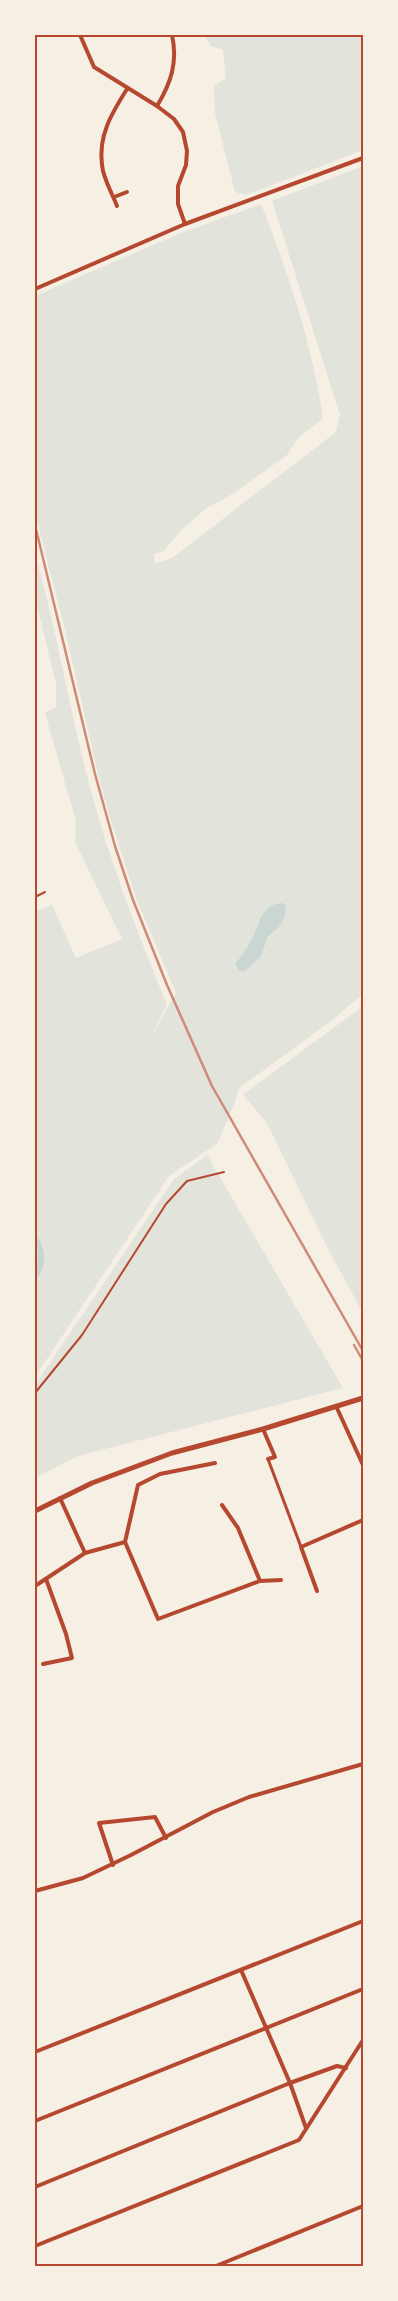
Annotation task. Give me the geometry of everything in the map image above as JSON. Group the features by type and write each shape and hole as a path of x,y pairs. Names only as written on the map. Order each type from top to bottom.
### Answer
{"street":[{"path":"80,35 94,67 174,119 183,132 187,151 186,165 178,186 178,204 185,224"},
{"path":"156,106 168,89 173,71 176,50 172,35"},
{"path":"117,206 102,166 103,144 107,121 127,89"},
{"path":"35,288 185,224 363,158"},
{"path":"114,198 127,192"},
{"path":"35,1511 126,1469 172,1453 263,1429 362,1398"},
{"path":"336,1406 363,1465"},
{"path":"263,1429 275,1457"},
{"path":"282,1455 268,1459 317,1591"},
{"path":"215,1463 160,1474 138,1485 125,1542 158,1619 260,1581 280,1580"},
{"path":"60,1498 85,1553"},
{"path":"222,1505 238,1528 260,1581"},
{"path":"301,1547 363,1520"},
{"path":"35,1586 85,1553 125,1542"},
{"path":"43,1664 72,1658 66,1634 46,1579"},
{"path":"35,1891 83,1878 113,1865 213,1812 249,1797 363,1764"},
{"path":"113,1865 99,1823 155,1817 166,1838"},
{"path":"35,2052 363,1921"},
{"path":"241,1970 290,2083 306,2128"},
{"path":"35,2121 363,1989"},
{"path":"35,2246 299,2140 363,2040"},
{"path":"35,2187 290,2083 337,2066 346,2068"},
{"path":"216,2266 363,2206"}],"lane":[{"path":"35,897 45,892"},
{"path":"35,1393 82,1336 166,1204 187,1180 224,1172"}],"shaded area":[{"path":"204,35 363,35 363,150 246,195 235,192 215,113 214,86 226,78 223,50 211,46"},
{"path":"363,166 363,994 331,1021 238,1089 235,1103 217,1144 169,1176 35,1377 35,912 52,905 76,958 122,939 75,842 76,821 45,713 56,707 56,684 35,597 35,554 95,805 123,892 167,1005 145,1048 176,993 136,898 110,818 35,513 35,296 181,233 261,204 281,257 306,336 323,418 299,437 287,455 234,493 207,508 182,529 164,551 154,554 155,564 172,558 336,432 340,415 272,201"},
{"path":"282,903 286,906 285,916 279,927 268,936 261,956 245,971 239,971 235,964 251,941 262,915 269,907"},
{"path":"363,1006 363,1313 328,1249 267,1123 243,1095"},
{"path":"207,1155 343,1388 78,1456 35,1478 35,1385 174,1179"},
{"path":"37,1237 43,1247 44,1265 35,1280 35,1262 38,1258 37,1247 35,1246"}],"railway":[{"path":"35,525 95,774 115,846 133,900 167,985 212,1086 363,1351"},
{"path":"354,1345 363,1361"}]}
